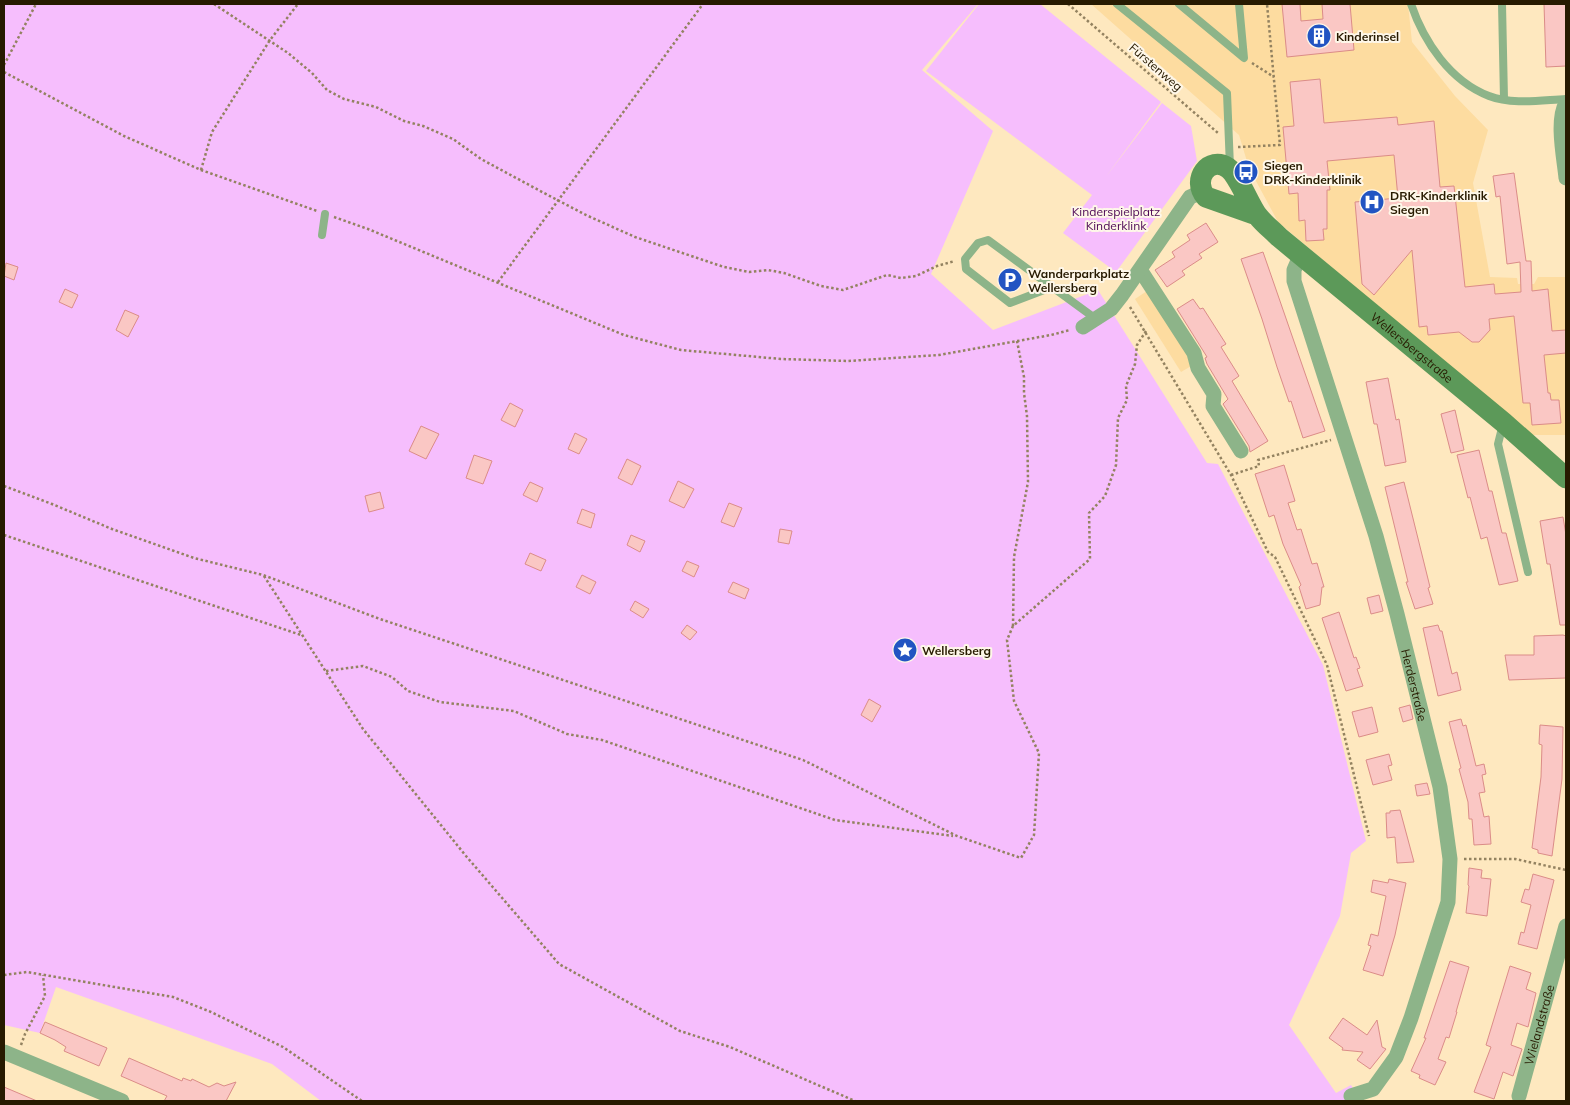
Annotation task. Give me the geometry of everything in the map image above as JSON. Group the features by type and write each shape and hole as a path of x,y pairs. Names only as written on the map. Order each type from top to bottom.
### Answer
{"street":[{"path":"1566,103 1561,125 1566,178"},
{"path":"1090,323 1111,309 1141,271 1190,197 1202,192 1201,176 1209,167 1221,165 1230,170"},
{"name":"Wellersbergstraße","path":"1230,170 1257,215 1279,238 1503,422 1566,478"},
{"name":"Wellersbergstraße","path":"1202,192 1212,200 1226,203 1257,215"},
{"name":"Herderstraße","path":"1300,256 1294,270 1294,282 1376,536 1440,787 1450,859 1448,902 1411,1018 1396,1057 1373,1088 1352,1096"},
{"path":"1141,271 1194,353 1198,368 1214,394 1213,406 1240,451"},
{"name":"Wielandstraße","path":"1519,1096 1566,926"},
{"path":"10,1054 122,1101"}],"lane":[{"path":"1117,4 1227,93 1230,170"},
{"path":"1179,4 1244,58"},
{"path":"1239,4 1244,58"},
{"path":"1411,4 1422,33 1443,62 1462,81 1490,96 1504,99 1528,101 1566,99"},
{"path":"1502,4 1504,99"},
{"path":"322,235 325,214"},
{"path":"1052,287 1010,303 966,269 965,259 978,243 988,240 1052,287 1090,323"},
{"path":"1503,422 1498,444 1528,572"}],"path":[{"path":"4,65 36,4"},
{"path":"214,4 270,40 312,73 327,90 344,99 376,106 404,121 423,126 453,140 481,159 559,201 635,237 724,267 749,272 768,270 784,273 821,286 843,290 887,274 901,278 916,276 937,266 965,259"},
{"path":"201,170 212,132 270,40 298,4"},
{"path":"498,282 703,4"},
{"name":"Fürstenweg","path":"1068,4 1216,130 1228,147"},
{"path":"1243,147 1280,145 1267,4"},
{"path":"1244,58 1274,78"},
{"path":"4,72 124,136 201,170 368,228 624,335 681,350 782,359 848,361 939,355 1051,335 1090,323"},
{"path":"1122,295 1146,331 1231,475 1268,552 1275,558 1327,665 1369,836"},
{"path":"1013,626 1090,559 1089,513 1105,496 1116,465 1118,418 1127,400 1126,386 1135,364 1137,345 1146,331"},
{"path":"4,486 112,529 194,558 263,575 380,619 803,760 957,836 1021,858 1034,835 1039,754 1014,701 1007,640 1013,626 1014,557 1028,482 1027,416 1024,377 1017,341"},
{"path":"1231,475 1259,466 1258,460 1344,436"},
{"path":"4,535 302,635"},
{"path":"263,575 363,729 466,856 559,964 680,1031 730,1047 855,1101"},
{"path":"326,671 363,666 392,677 408,691 440,702 514,711 566,734 602,740 835,820 957,836"},
{"path":"1450,859 1515,859 1566,870"},
{"path":"4,975 27,972 174,997 211,1012 282,1046 362,1101"},
{"path":"10,1054 25,1034 45,996 43,975"}],"shaded area":[{"name":"DRK-Kinderklinik Siegen","path":"1091,4 1408,4 1412,42 1455,96 1488,130 1473,183 1490,277 1517,278 1518,284 1534,284 1538,277 1566,277 1566,435 1531,435 1278,222 1249,168 1239,135"},
{"path":"1147,291 1193,365 1181,372 1135,299"}],"green space":[{"path":"4,4 978,4 922,70 993,131 931,274 993,330 1098,290 1207,463 1218,464 1323,665 1366,841 1351,853 1340,916 1289,1025 1336,1093 1351,1085 1361,1101 321,1101 272,1064 56,987 40,1033 4,1025"},
{"name":"Kinderspielplatz Kinderklink","path":"979,4 1040,4 1161,102 1105,178 1162,103 1191,126 1197,161 1116,272 1063,233 1092,195 926,71"}],"building":[{"name":"Kinderinsel","path":"1282,4 1300,4 1301,21 1323,19 1322,4 1350,4 1354,50 1287,57"},
{"path":"1544,4 1566,4 1566,66 1546,67"},
{"path":"1320,79 1324,123 1397,117 1398,125 1434,121 1440,187 1454,186 1465,287 1494,284 1495,294 1521,292 1520,262 1507,264 1500,196 1496,197 1493,176 1514,173 1526,261 1531,261 1532,291 1548,289 1552,331 1566,330 1566,353 1544,355 1548,393 1550,393 1551,400 1559,400 1561,423 1532,425 1530,403 1523,403 1514,316 1489,319 1490,330 1479,342 1472,342 1459,332 1428,335 1427,326 1419,327 1412,250 1374,295 1362,284 1355,202 1398,198 1394,155 1327,161 1330,190 1327,190 1327,229 1323,229 1324,240 1306,241 1305,220 1299,221 1298,193 1289,194 1283,127 1294,126 1290,82"},
{"path":"1206,223 1218,242 1199,254 1202,258 1182,271 1185,275 1167,287 1155,270 1175,257 1172,252 1190,240 1187,235"},
{"path":"1263,252 1325,431 1303,438 1241,259"},
{"path":"6,263 18,267 14,280 4,276"},
{"path":"65,289 78,295 72,308 59,302"},
{"path":"1193,299 1200,309 1203,308 1226,344 1221,347 1239,376 1232,381 1268,441 1250,452 1249,446 1223,404 1228,399 1207,364 1205,358 1207,357 1177,309"},
{"path":"125,310 139,316 128,337 116,330"},
{"path":"1388,378 1396,420 1399,419 1406,462 1385,466 1366,382"},
{"path":"510,403 523,410 515,427 501,420"},
{"path":"1455,410 1464,450 1451,453 1441,414"},
{"path":"421,426 439,434 426,459 409,451"},
{"path":"575,433 587,439 579,454 568,449"},
{"path":"1479,450 1489,491 1492,491 1502,533 1506,533 1518,581 1499,585 1487,537 1481,539 1470,497 1468,498 1457,455"},
{"path":"474,455 492,461 483,484 466,478"},
{"path":"627,459 641,466 632,485 618,478"},
{"path":"1284,465 1295,501 1288,503 1297,530 1301,529 1312,564 1317,563 1324,587 1322,587 1320,605 1306,609 1299,587 1301,585 1283,544 1274,515 1269,517 1255,474"},
{"path":"678,481 694,489 684,508 669,501"},
{"path":"530,482 543,488 537,502 523,495"},
{"path":"1404,482 1433,604 1415,609 1406,582 1408,582 1385,487"},
{"path":"380,492 384,508 369,512 365,496"},
{"path":"729,503 742,508 734,527 721,522"},
{"path":"582,509 595,514 591,528 577,523"},
{"path":"1563,517 1566,535 1566,625 1560,625 1550,564 1547,564 1540,521"},
{"path":"780,529 792,531 789,544 778,542"},
{"path":"631,535 645,541 640,552 627,545"},
{"path":"530,553 546,560 541,571 525,564"},
{"path":"687,561 699,566 694,577 682,571"},
{"path":"582,575 596,582 590,594 576,587"},
{"path":"733,582 749,589 745,599 728,592"},
{"path":"1379,595 1383,611 1371,614 1367,598"},
{"path":"635,601 649,609 643,618 630,610"},
{"path":"1339,612 1354,658 1356,657 1360,668 1357,669 1363,686 1346,691 1322,618"},
{"path":"687,625 697,632 690,640 681,633"},
{"path":"1438,625 1440,631 1442,631 1452,674 1457,672 1461,690 1438,696 1423,628"},
{"path":"1534,636 1566,636 1566,678 1509,680 1505,655 1534,655"},
{"path":"869,699 881,706 872,722 861,715"},
{"path":"1410,705 1413,719 1403,722 1399,708"},
{"path":"1372,707 1378,732 1359,737 1352,712"},
{"path":"1461,719 1463,726 1466,725 1476,766 1484,764 1486,774 1482,775 1485,792 1479,793 1484,817 1489,816 1491,844 1474,845 1472,819 1469,819 1468,802 1459,769 1461,768 1449,722"},
{"path":"1540,725 1563,727 1562,779 1552,856 1538,853 1538,850 1532,848 1541,777 1542,745 1539,744"},
{"path":"1389,754 1392,765 1388,766 1392,780 1373,785 1366,760"},
{"path":"1427,783 1430,794 1417,796 1415,785"},
{"path":"1400,810 1414,862 1397,863 1395,837 1387,838 1386,813"},
{"path":"1469,868 1482,870 1481,878 1491,879 1487,916 1466,913"},
{"path":"1533,874 1554,880 1537,949 1518,944 1521,932 1524,933 1531,905 1521,902 1525,889 1529,890"},
{"path":"1389,879 1406,883 1395,935 1383,976 1363,970 1371,946 1368,945 1371,934 1378,936 1386,896 1371,892 1373,880 1388,883"},
{"path":"1450,961 1469,967 1449,1038 1446,1037 1438,1059 1446,1062 1435,1085 1419,1078 1420,1075 1411,1071 1426,1038 1424,1038"},
{"path":"1510,966 1531,973 1526,989 1536,993 1528,1027 1517,1023 1511,1045 1522,1049 1513,1076 1503,1072 1494,1099 1474,1092 1491,1047 1486,1045"},
{"path":"1343,1018 1367,1035 1377,1020 1382,1047 1386,1049 1370,1069 1357,1060 1363,1052 1342,1050 1343,1048 1329,1038"},
{"path":"45,1022 107,1048 99,1066 64,1051 66,1047 40,1033"},
{"path":"129,1058 182,1081 183,1078 191,1081 192,1079 209,1087 217,1083 224,1086 236,1082 226,1101 164,1101 167,1096 121,1076"},
{"path":"4,1087 37,1101 4,1101"}],"place":[{"name":"Kinderinsel","path":"1319,36"},
{"name":"Siegen DRK-Kinderklinik","path":"1246,172"},
{"name":"DRK-Kinderklinik Siegen","path":"1372,202"},
{"name":"Wanderparkplatz Wellersberg","path":"1010,280"},
{"name":"Wellersberg","path":"905,650"}]}
